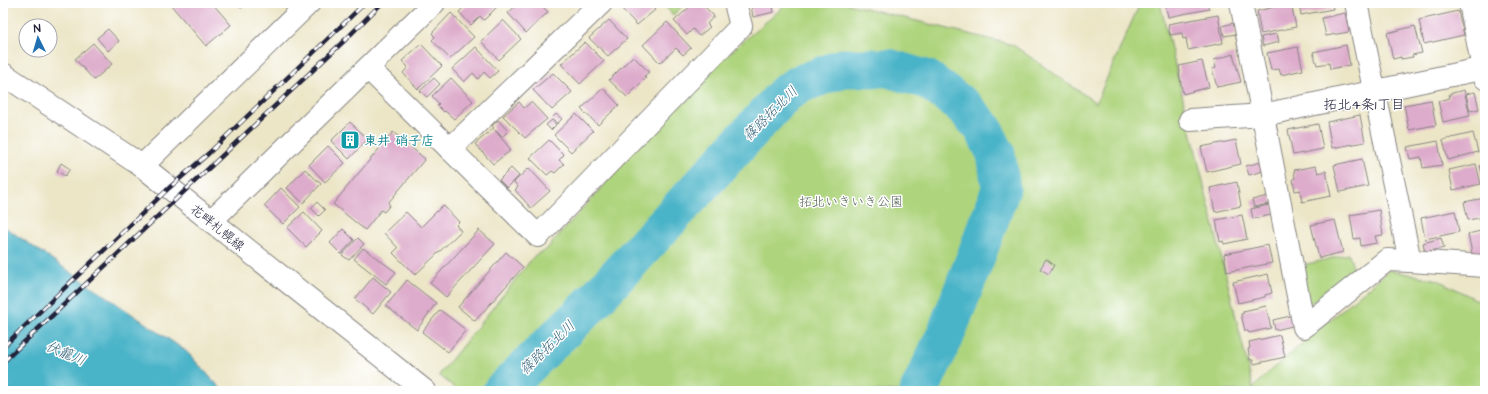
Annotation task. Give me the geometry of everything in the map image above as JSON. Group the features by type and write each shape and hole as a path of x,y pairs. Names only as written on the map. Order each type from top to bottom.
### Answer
{"street":[{"path":"142,166 309,3"},
{"path":"211,221 434,3"},
{"path":"450,149 601,3"},
{"path":"368,68 538,236 741,26 735,3"},
{"path":"1241,3 1304,327 1387,260 1485,266"},
{"path":"1356,3 1410,261"},
{"path":"1190,120 1263,114 1484,72 1470,3"},
{"name":"花畔札幌線","path":"3,74 142,166 425,391"}],"green space":[{"path":"662,3 686,3 673,15"},
{"name":"拓北いきいき公園","path":"788,3 845,3 1013,45 1096,103 1140,3 1160,3 1253,388 1271,370 1389,270 1438,280 1485,304 1485,391 459,391 439,375 535,255 545,251 638,146 733,50"},
{"path":"1349,254 1354,271 1307,306 1299,266"}],"water":[{"name":"伏籠川","path":"3,226 186,351 223,391 3,391"}],"building":[{"path":"169,3 212,3 231,25 206,46"},
{"path":"237,3 247,3 241,8"},
{"path":"468,3 501,3 484,20 480,16 471,25 459,12"},
{"path":"519,3 539,3 548,12 526,33 508,13"},
{"path":"621,3 649,3 655,10 637,25 619,6"},
{"path":"694,3 701,3 714,16 707,24 710,27 699,36 693,29 687,35 674,21"},
{"path":"757,3 772,3 774,12 753,17 751,5"},
{"path":"1165,3 1207,3 1209,9 1168,17"},
{"path":"1274,3 1291,3 1296,27 1261,34 1257,11 1275,7"},
{"path":"1299,3 1332,3 1333,9 1301,15"},
{"path":"1379,3 1395,3 1395,4 1380,7"},
{"path":"1458,11 1464,35 1424,44 1419,20"},
{"path":"451,13 474,37 450,59 432,40 435,37 432,33"},
{"path":"1345,13 1349,32 1326,36 1322,18"},
{"path":"1218,15 1223,43 1188,50 1186,38 1183,39 1182,33 1170,35 1168,24"},
{"path":"503,20 521,39 499,60 481,41"},
{"path":"609,20 627,39 608,56 589,38"},
{"path":"667,22 691,48 683,55 676,48 660,63 643,45"},
{"path":"1234,23 1236,34 1224,36 1222,26"},
{"path":"1415,26 1422,53 1412,55 1413,57 1393,59 1387,33"},
{"path":"108,29 119,41 108,51 97,38"},
{"path":"1277,34 1279,42 1263,46 1261,37"},
{"path":"585,42 604,61 580,84 561,64"},
{"path":"93,43 112,64 94,80 75,59"},
{"path":"421,44 442,66 418,89 403,73 408,67 402,61"},
{"path":"1346,45 1350,65 1330,69 1329,63 1317,65 1313,52"},
{"path":"476,47 498,71 490,78 484,72 478,79 473,73 464,82 452,69"},
{"path":"1298,47 1303,70 1281,75 1279,69 1271,70 1267,53"},
{"path":"1233,54 1241,82 1217,87 1212,69 1216,68 1214,60"},
{"path":"633,56 649,72 644,76 646,78 627,97 609,80"},
{"path":"1202,61 1209,87 1183,94 1179,66"},
{"path":"553,73 572,92 552,110 533,90"},
{"path":"434,78 440,84 427,97 420,91"},
{"path":"451,78 473,101 454,119 437,105 439,104 432,96"},
{"path":"603,88 619,105 598,125 581,109"},
{"path":"1464,90 1470,116 1443,122 1438,101 1450,98 1449,94"},
{"path":"1475,92 1479,109 1470,111 1466,94"},
{"path":"1431,100 1436,125 1409,130 1404,105"},
{"path":"519,102 524,108 531,102 547,119 525,138 503,116"},
{"path":"556,114 562,119 557,124 552,118"},
{"path":"576,114 593,131 571,152 554,135"},
{"path":"1360,115 1365,142 1332,148 1327,122"},
{"path":"498,120 508,131 502,137 495,130 511,150 493,164 475,144 494,128 492,126"},
{"path":"552,120 556,125 551,130 546,125"},
{"name":"東井 硝子店","path":"350,122 368,139 349,159 331,141"},
{"path":"1318,124 1323,149 1293,155 1288,130"},
{"path":"393,132 425,159 388,203 390,205 384,212 381,210 365,230 333,204"},
{"path":"1473,133 1478,152 1448,160 1443,140"},
{"path":"549,140 564,155 559,160 564,164 555,173 552,171 547,175 530,158"},
{"path":"1236,140 1241,164 1207,172 1201,147"},
{"path":"1438,141 1442,165 1423,168 1421,157 1410,159 1407,147"},
{"path":"328,146 345,163 325,182 309,165"},
{"path":"1362,159 1368,186 1340,192 1334,165"},
{"path":"1264,161 1266,170 1249,175 1246,166"},
{"path":"61,163 70,169 65,176 57,171"},
{"path":"1476,164 1481,184 1453,190 1449,170"},
{"path":"1485,164 1485,184 1484,184 1480,165"},
{"path":"1316,166 1318,173 1326,171 1331,196 1302,202 1300,190 1295,191 1293,179 1295,178 1294,170"},
{"path":"511,168 519,176 507,188 499,180"},
{"path":"529,168 550,191 531,208 515,190 518,187 514,182"},
{"path":"305,169 321,184 303,203 287,188"},
{"path":"1237,182 1241,206 1215,212 1210,188"},
{"path":"281,188 300,207 283,224 264,206"},
{"path":"1271,195 1273,203 1254,207 1252,200"},
{"path":"1485,198 1485,217 1468,220 1464,202"},
{"path":"317,202 325,210 319,216 311,208"},
{"path":"1273,204 1275,214 1253,219 1251,209"},
{"path":"443,205 459,222 456,225 461,231 415,275 393,253 398,248 384,233 406,212 421,227"},
{"path":"1379,210 1383,235 1375,236 1377,243 1361,246 1360,238 1354,239 1350,215"},
{"path":"1455,211 1459,232 1425,239 1421,218"},
{"path":"304,212 322,231 306,247 287,228"},
{"path":"1242,215 1247,239 1224,244 1223,241 1220,242 1216,220"},
{"path":"1335,220 1343,252 1319,258 1311,225"},
{"path":"343,229 354,240 341,254 330,243"},
{"path":"479,230 495,244 446,297 430,283"},
{"path":"1485,230 1485,255 1473,258 1468,234"},
{"path":"358,238 364,244 349,260 342,255"},
{"path":"1441,238 1444,248 1425,252 1423,243"},
{"path":"1268,245 1272,263 1227,272 1224,254"},
{"path":"363,248 396,272 386,284 354,259"},
{"path":"506,252 523,267 475,321 458,307"},
{"path":"1046,259 1054,265 1049,274 1040,269"},
{"path":"1268,274 1272,293 1265,295 1265,297 1238,303 1233,282"},
{"path":"373,277 391,292 373,314 355,299"},
{"path":"407,280 436,303 417,330 386,306"},
{"path":"1266,306 1271,328 1249,333 1248,331 1245,331 1241,314 1244,313 1243,311"},
{"path":"440,310 466,330 448,352 422,332"},
{"path":"1295,315 1297,325 1275,330 1273,320"},
{"path":"1280,335 1285,357 1254,364 1253,360 1250,360 1248,349 1250,348 1249,342"}],"waterway":[{"name":"篠路拓北川","path":"502,391 591,304 786,93 800,84 843,68 888,68 928,80 964,107 983,128 996,154 1001,189 945,336 919,391"}],"railway":[{"path":"3,347 169,188 209,153 365,3"},
{"path":"3,362 346,39 382,3"}],"place":[{"name":"東井 硝子店","path":"350,140"}],"district":[{"name":"拓北4条1丁目","path":"1364,104"}]}
